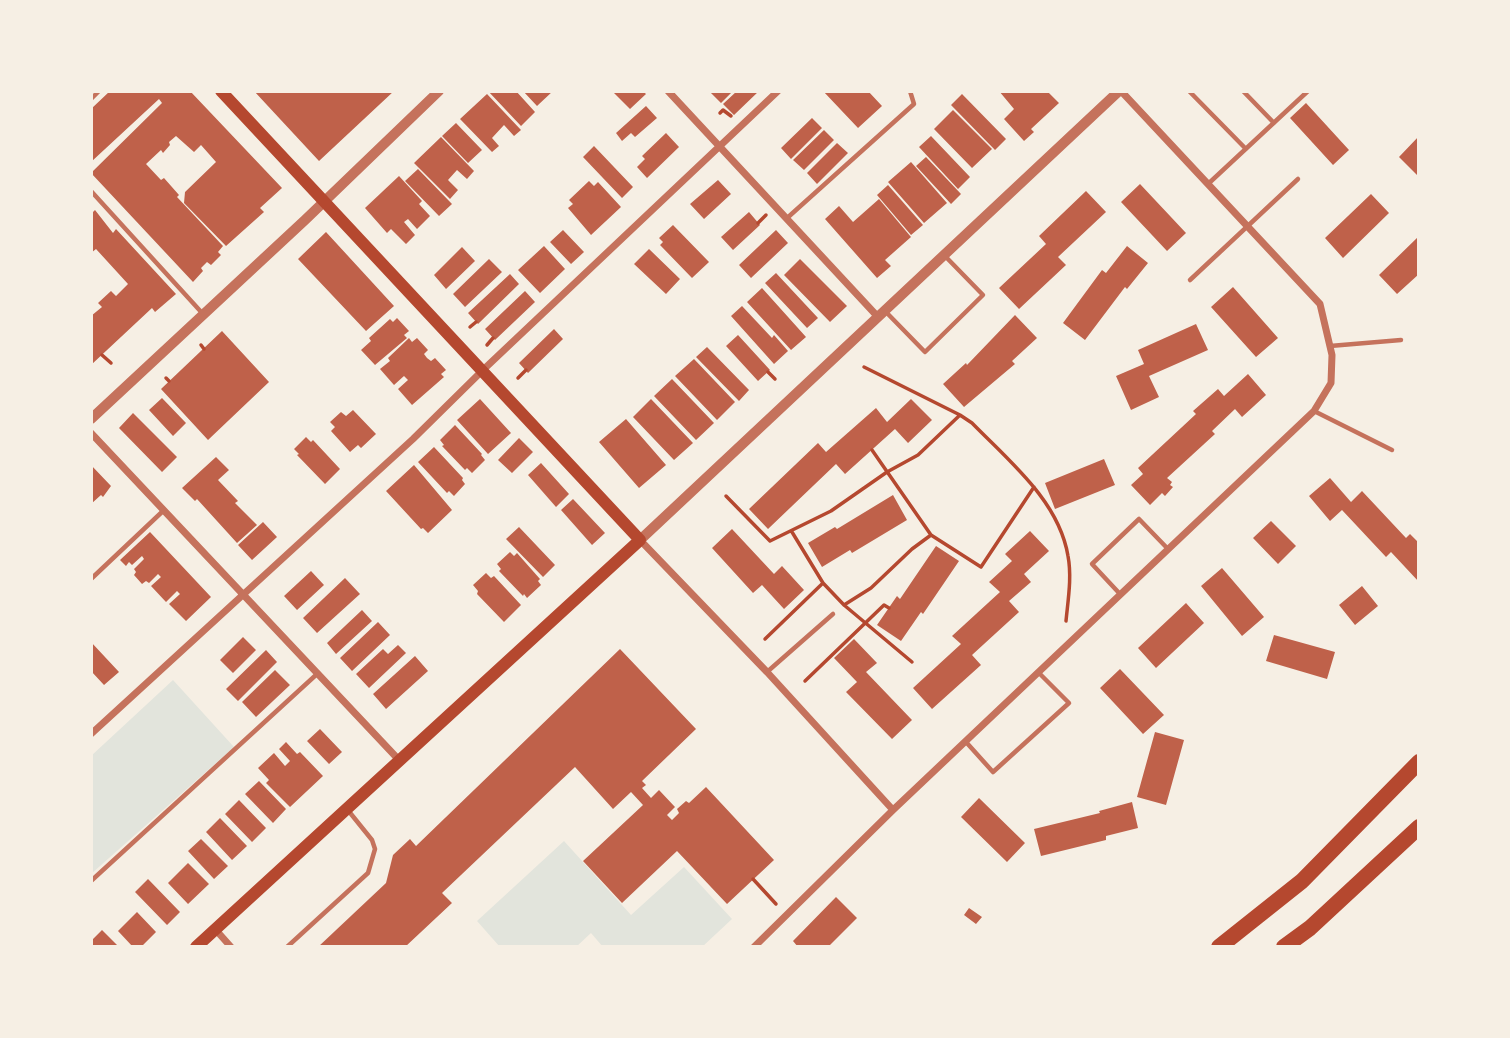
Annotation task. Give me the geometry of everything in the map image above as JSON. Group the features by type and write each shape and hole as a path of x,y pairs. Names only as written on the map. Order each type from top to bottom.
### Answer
{"highway":[{"path":"1219,947 1302,881 1419,762"},
{"path":"1284,947 1310,928 1419,827"}],"main road":[{"path":"195,947 640,540 221,91"}],"street":[{"path":"91,419 439,91"},
{"path":"668,91 786,219 881,314"},
{"path":"91,734 412,439 778,91"},
{"path":"754,947 892,810 1314,411 1331,383 1330,346 1320,304 1120,91 640,540 767,671 892,810"},
{"path":"91,433 399,760"},
{"path":"215,929 231,947"}],"lane":[{"path":"91,99 99,91"},
{"path":"786,219 914,104 910,91"},
{"path":"1189,91 1246,149"},
{"path":"1243,91 1274,123"},
{"path":"1208,184 1308,91"},
{"path":"1190,280 1298,179"},
{"path":"91,191 203,314"},
{"path":"881,314 925,352 983,295 944,255"},
{"path":"1330,346 1401,340"},
{"path":"1314,411 1391,450"},
{"path":"91,579 164,510"},
{"path":"1120,594 1092,564 1139,519 1168,549"},
{"path":"767,671 833,614"},
{"path":"965,741 993,772 1069,703 1038,672"},
{"path":"91,881 317,673"},
{"path":"288,947 368,873 375,849 372,840 347,808"}],"path":[{"path":"720,113 723,110 730,116"},
{"path":"758,223 766,215"},
{"path":"470,327 476,321"},
{"path":"487,345 494,338"},
{"path":"102,355 111,363"},
{"path":"864,367 972,423 1034,487 1059,527 1069,557 1066,621"},
{"path":"518,378 526,370"},
{"path":"768,372 775,379"},
{"path":"726,496 770,541 792,532 918,455 960,415"},
{"path":"872,450 932,535 981,567 1034,487"},
{"path":"792,532 823,583 844,605 912,662"},
{"path":"844,605 871,588 912,549 932,535"},
{"path":"765,639 823,583"},
{"path":"805,681 884,605 889,608"},
{"path":"753,880 776,904"}],"shaded area":[{"path":"173,680 234,747 91,874 91,756"},
{"path":"564,841 631,915 684,867 732,919 702,947 603,947 591,933 576,947 500,947 477,921"}],"building":[{"path":"110,91 190,91 282,188 260,208 264,212 226,246 184,203 185,192 216,162 201,145 194,152 176,136 163,153 161,150 146,164 161,180 164,178 179,195 177,197 223,246 218,252 221,255 211,265 207,262 193,282 91,173 162,103 159,99 91,162 91,109"},
{"path":"254,91 394,91 319,161"},
{"path":"488,91 516,91 535,112 521,126"},
{"path":"523,91 553,91 537,106"},
{"path":"612,91 643,91 646,94 630,109"},
{"path":"709,91 733,91 721,103"},
{"path":"737,91 759,91 734,115 723,104"},
{"path":"823,91 868,91 882,106 858,128"},
{"path":"999,91 1047,91 1059,103 1031,129 1034,132 1024,141 1004,119 1014,109"},
{"path":"487,94 521,130 514,136 504,125 492,138 499,146 492,152 460,119"},
{"path":"962,94 1006,139 995,150 951,105"},
{"path":"1306,103 1349,150 1333,165 1290,118"},
{"path":"646,106 657,118 635,137 631,133 622,141 616,133"},
{"path":"953,110 992,149 972,168 934,129"},
{"path":"812,118 822,128 791,159 781,148"},
{"path":"456,123 482,150 468,163 442,136"},
{"path":"824,130 834,140 804,170 793,160"},
{"path":"666,133 679,147 647,178 637,167 645,159 642,156"},
{"path":"931,136 970,177 958,189 919,147"},
{"path":"1419,136 1419,177 1399,157"},
{"path":"441,137 474,171 467,179 457,170 448,180 458,190 450,199 414,163"},
{"path":"837,143 848,153 817,184 807,173"},
{"path":"594,146 633,187 622,198 583,157"},
{"path":"926,157 961,194 951,204 916,166"},
{"path":"911,162 947,203 924,223 888,182"},
{"path":"418,169 452,204 439,216 405,181"},
{"path":"399,176 422,201 419,204 430,216 417,229 408,219 404,222 415,235 406,244 391,229 387,233 365,208"},
{"path":"718,180 731,194 704,219 690,204"},
{"path":"589,181 594,186 598,182 621,207 591,235 568,208 573,204 569,200"},
{"path":"1140,184 1186,233 1167,251 1121,202"},
{"path":"888,185 923,225 911,235 877,195"},
{"path":"1086,191 1106,212 1058,257 1066,265 1019,309 999,288 1046,244 1039,236"},
{"path":"1371,194 1389,213 1343,258 1325,238"},
{"path":"879,199 911,237 885,260 891,266 877,278 825,219 839,206 853,222"},
{"path":"95,210 113,233 116,229 176,294 155,312 152,308 91,365 91,316 102,307 98,303 111,291 116,296 128,284 96,249 91,253 91,214"},
{"path":"749,212 760,225 733,250 721,237"},
{"path":"673,225 709,262 692,278 660,245 663,242 659,238"},
{"path":"563,230 584,252 571,264 550,242"},
{"path":"776,230 788,243 751,278 739,265"},
{"path":"326,232 394,306 366,331 298,259"},
{"path":"1419,236 1419,274 1397,294 1379,275"},
{"path":"544,246 565,269 540,293 518,270"},
{"path":"1127,246 1148,263 1127,289 1125,287 1085,340 1063,323 1102,270 1106,273"},
{"path":"462,247 475,261 446,289 434,275"},
{"path":"649,249 680,279 666,294 634,264"},
{"path":"489,259 502,272 465,307 453,294"},
{"path":"800,259 847,306 830,322 784,275"},
{"path":"776,273 818,318 807,328 765,283"},
{"path":"510,274 519,284 478,324 468,313"},
{"path":"1233,287 1278,338 1256,357 1211,307"},
{"path":"762,288 806,337 791,350 747,302"},
{"path":"525,291 535,302 495,340 485,329"},
{"path":"742,306 788,351 774,364 731,316"},
{"path":"1015,315 1037,338 1012,361 1015,364 964,407 943,384 966,363 967,365"},
{"path":"397,318 409,331 404,335 407,338 375,365 361,350 371,341 369,338 390,319 393,322"},
{"path":"1196,324 1208,350 1149,376 1159,397 1131,410 1116,376 1144,364 1138,350"},
{"path":"554,329 563,339 528,373 519,363"},
{"path":"222,331 269,382 208,440 161,389"},
{"path":"738,335 770,370 758,381 726,346"},
{"path":"409,338 412,342 417,338 428,350 424,354 427,358 431,361 435,358 446,370 441,374 444,377 412,405 398,389 408,380 404,376 394,385 380,369"},
{"path":"707,347 749,390 739,401 696,357"},
{"path":"694,359 735,402 717,420 675,376"},
{"path":"1248,374 1266,395 1242,417 1235,409 1212,431 1215,434 1167,478 1173,487 1165,496 1162,493 1150,505 1131,485 1143,474 1138,468 1196,414 1193,411 1218,389 1224,396"},
{"path":"672,379 714,423 696,440 654,396"},
{"path":"162,398 186,423 173,436 149,410"},
{"path":"480,399 511,433 488,454 457,420"},
{"path":"651,399 693,443 674,460 633,417"},
{"path":"911,399 932,420 908,443 895,429 845,474 836,464 768,529 749,509 818,443 826,452 876,408 887,422"},
{"path":"353,410 376,434 361,448 358,445 350,452 331,431 335,427 330,422 341,412 346,416"},
{"path":"133,413 177,457 162,472 119,428"},
{"path":"626,419 666,465 639,488 599,442"},
{"path":"455,425 485,460 472,473 467,468 465,470 442,446 444,445 440,440"},
{"path":"306,437 311,442 313,440 340,469 325,484 294,449"},
{"path":"519,438 533,452 512,473 498,460"},
{"path":"434,447 463,478 465,484 454,496 449,491 447,493 418,462"},
{"path":"216,457 229,470 218,480 238,501 235,503 257,525 237,543 197,499 195,501 182,488"},
{"path":"1104,459 1115,485 1055,509 1045,483"},
{"path":"541,463 569,494 556,507 528,475"},
{"path":"91,465 111,486 103,497 101,495 91,504"},
{"path":"414,465 452,510 428,533 421,529 386,491"},
{"path":"1330,478 1351,502 1362,491 1406,538 1410,534 1419,543 1419,582 1391,552 1386,557 1342,510 1330,521 1309,496"},
{"path":"893,495 907,520 852,553 850,550 822,567 808,543"},
{"path":"573,499 605,533 592,545 561,510"},
{"path":"1271,521 1296,546 1278,564 1253,538"},
{"path":"263,522 277,537 252,560 238,545"},
{"path":"519,527 555,565 543,577 506,539"},
{"path":"732,529 774,574 782,566 804,590 784,609 762,585 753,593 712,548"},
{"path":"1030,531 1049,551 1024,574 1031,582 1009,601 1019,612 972,655 981,665 932,709 913,688 961,644 952,636 1000,592 989,582 1012,561 1005,554"},
{"path":"150,532 211,597 186,621 169,604 180,594 177,591 166,602 151,586 161,577 158,574 149,583 146,581 142,584 134,575 134,569 144,559 142,556 132,565 129,562 126,566 120,560"},
{"path":"936,546 959,561 901,641 877,625 897,596 900,599"},
{"path":"510,552 514,556 517,553 540,579 538,581 541,585 527,598 499,571 501,569 497,564"},
{"path":"1222,568 1264,617 1242,636 1201,586"},
{"path":"311,571 324,585 297,610 284,596"},
{"path":"486,573 491,578 494,576 521,605 504,622 477,594 478,591 473,585"},
{"path":"345,578 360,594 317,633 303,618"},
{"path":"1362,586 1378,606 1355,625 1339,605"},
{"path":"1186,603 1204,623 1156,668 1138,648"},
{"path":"362,610 372,621 336,654 327,643"},
{"path":"378,622 390,635 352,671 340,658"},
{"path":"1274,635 1335,652 1327,679 1266,661"},
{"path":"243,637 256,650 233,673 220,660"},
{"path":"854,639 877,663 866,672 912,720 892,739 846,692 857,682 834,658"},
{"path":"91,642 119,672 104,685 91,671"},
{"path":"398,645 406,653 369,688 356,674 383,649 388,654"},
{"path":"620,649 696,729 642,781 646,785 642,788 651,798 659,790 675,807 667,815 672,820 679,813 677,809 686,801 689,803 706,787 774,860 727,904 677,851 622,903 583,861 643,805 631,792 613,809 575,767 442,893 452,903 405,947 318,947 386,883 393,855 410,839 416,846"},
{"path":"266,650 277,662 238,701 226,689"},
{"path":"415,656 428,671 386,709 373,694"},
{"path":"1120,669 1164,715 1143,734 1100,688"},
{"path":"275,670 290,685 256,717 242,702"},
{"path":"320,729 342,752 329,764 307,741"},
{"path":"1155,732 1184,740 1166,805 1137,797"},
{"path":"286,742 297,754 300,752 323,776 290,807 266,783 269,780 258,768 274,753 285,766 290,761 279,749"},
{"path":"259,781 286,809 273,823 245,794"},
{"path":"979,798 1025,843 1007,862 961,817"},
{"path":"239,800 266,828 252,842 225,814"},
{"path":"1132,802 1138,828 1106,836 1106,840 1041,856 1034,829 1100,813 1099,811"},
{"path":"220,818 247,846 232,860 206,832"},
{"path":"201,839 228,866 214,879 188,851"},
{"path":"188,863 209,884 188,904 168,883"},
{"path":"148,879 180,912 167,925 135,892"},
{"path":"836,897 857,918 831,947 798,947 793,941"},
{"path":"969,908 982,917 976,924 964,915"},
{"path":"137,912 156,932 141,947 133,947 118,931"},
{"path":"102,930 119,947 91,947 91,941"}]}
